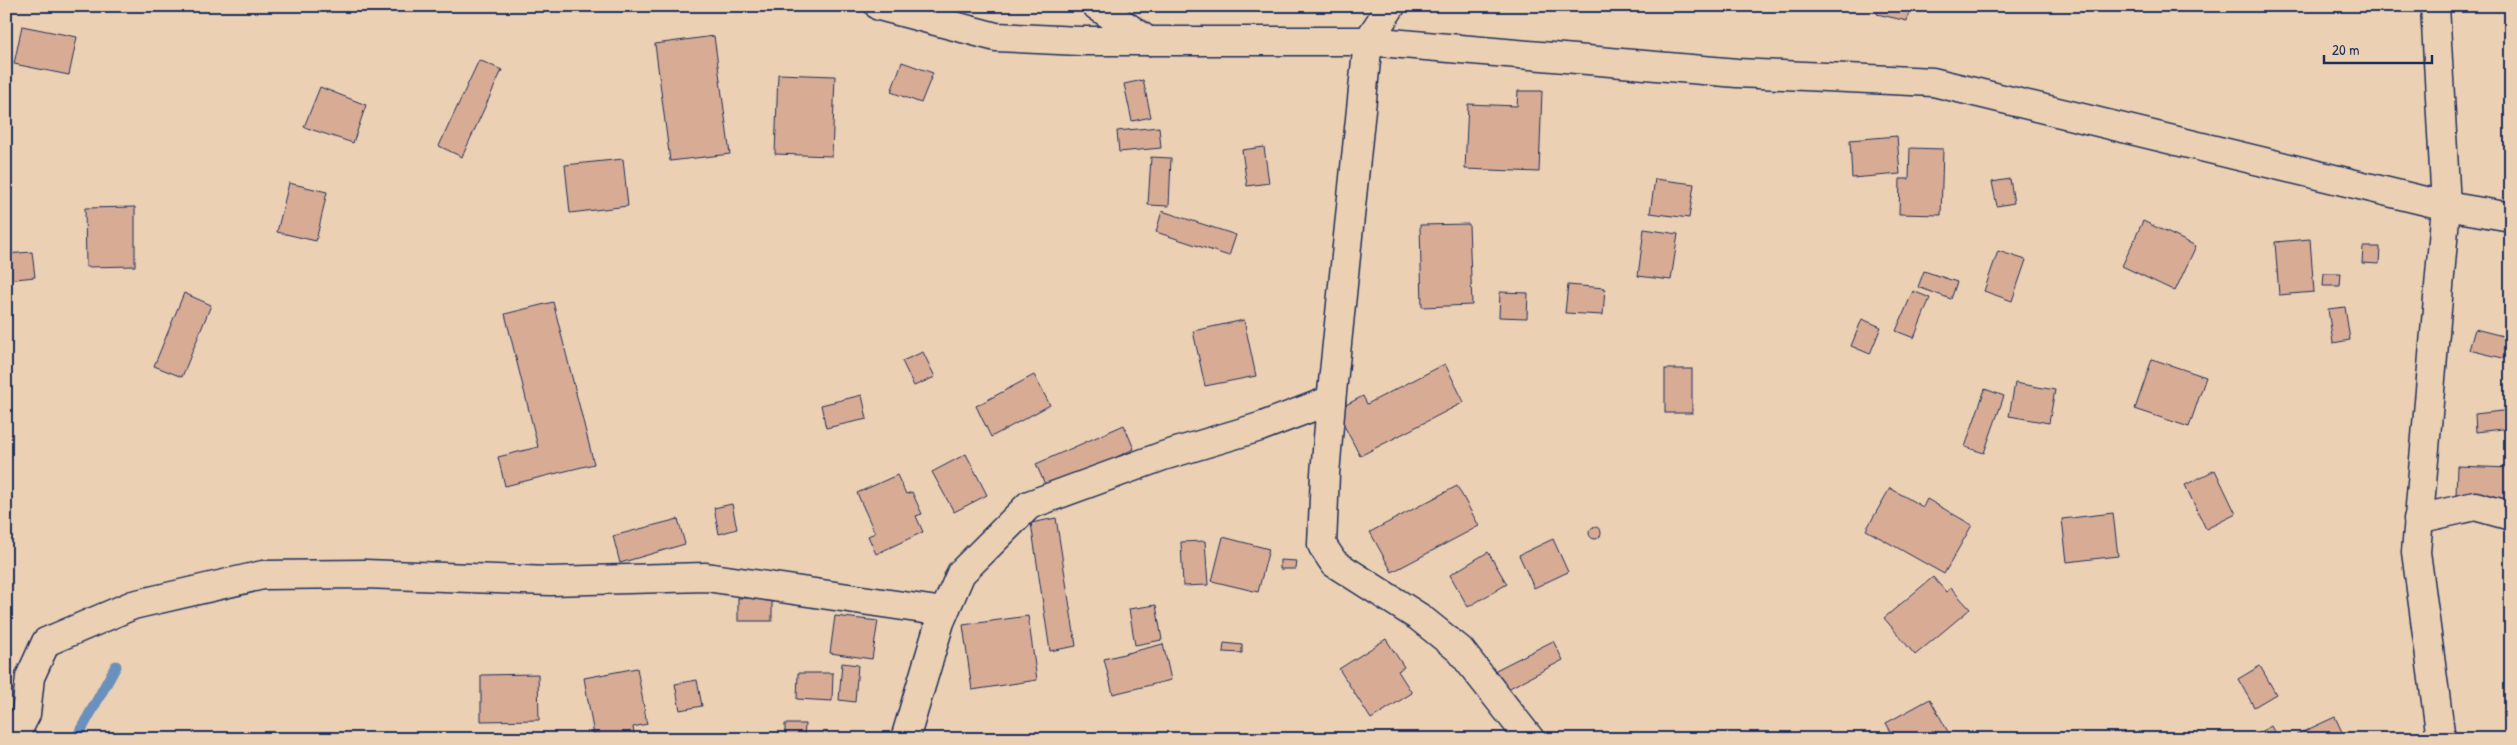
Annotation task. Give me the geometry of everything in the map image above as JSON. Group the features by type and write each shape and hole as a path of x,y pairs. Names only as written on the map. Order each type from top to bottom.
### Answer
{"street":[{"path":"879,6 996,37 1080,41 1368,41 1737,73 1933,82 2446,206 2511,217"},
{"path":"1097,6 1148,41"},
{"path":"1391,6 1368,41 1331,402 1322,545 1334,563 1419,617 1460,650 1501,705 1530,739"},
{"path":"2435,6 2446,206 2416,552 2441,739"},
{"path":"905,739 944,612 962,574 1029,505 1163,456 1260,427 1323,402 1331,402"},
{"path":"2418,519 2475,506 2511,516"},
{"path":"13,739 26,714 30,677 46,642 133,605 263,575 365,574 550,581 706,576 944,612"}],"building":[{"path":"1878,6 1910,6 1907,21 1877,14"},
{"path":"22,26 77,37 69,75 14,64"},
{"path":"714,36 730,154 670,161 655,44"},
{"path":"479,60 502,70 462,157 439,146"},
{"path":"902,62 933,73 921,103 891,92"},
{"path":"778,74 835,76 832,156 775,154"},
{"path":"1143,80 1151,117 1132,121 1124,84"},
{"path":"320,87 366,105 353,143 304,127"},
{"path":"1518,91 1542,91 1539,172 1465,169 1468,104 1517,106"},
{"path":"1159,127 1161,148 1119,152 1117,131"},
{"path":"1897,136 1900,174 1852,178 1850,140"},
{"path":"1264,147 1269,183 1247,186 1242,150"},
{"path":"1910,148 1943,149 1941,215 1899,214 1900,179 1909,179"},
{"path":"1151,157 1171,158 1169,206 1148,205"},
{"path":"623,159 628,206 570,213 565,165"},
{"path":"1655,179 1694,184 1689,218 1650,213"},
{"path":"2010,179 2014,203 1997,206 1992,182"},
{"path":"289,183 327,192 316,241 277,232"},
{"path":"135,207 135,266 86,267 85,208"},
{"path":"1162,211 1236,235 1229,256 1156,232"},
{"path":"2143,221 2196,246 2175,291 2122,266"},
{"path":"1469,224 1472,305 1422,307 1420,225"},
{"path":"1644,229 1678,234 1671,280 1638,276"},
{"path":"2310,239 2314,292 2279,295 2275,242"},
{"path":"2363,247 2380,247 2379,264 2362,263"},
{"path":"1998,251 2026,260 2012,301 1984,291"},
{"path":"32,252 35,277 6,280 6,254"},
{"path":"1924,271 1957,282 1951,299 1918,287"},
{"path":"2324,273 2341,273 2340,286 2323,286"},
{"path":"1568,285 1605,288 1603,315 1565,313"},
{"path":"1913,291 1930,298 1914,338 1896,331"},
{"path":"1500,292 1528,293 1527,318 1499,317"},
{"path":"184,293 211,305 182,377 154,366"},
{"path":"553,302 594,464 505,486 498,457 538,447 505,314"},
{"path":"2345,307 2350,340 2333,343 2328,309"},
{"path":"1862,319 1881,327 1870,354 1851,346"},
{"path":"1244,320 1256,376 1205,386 1193,331"},
{"path":"2475,329 2511,338 2511,360 2469,350"},
{"path":"923,352 935,377 914,386 902,361"},
{"path":"2152,359 2206,377 2189,427 2135,409"},
{"path":"1445,364 1464,402 1360,456 1336,410 1363,396 1367,404"},
{"path":"1665,369 1692,369 1692,413 1665,413"},
{"path":"1034,375 1050,405 991,437 976,406"},
{"path":"2015,383 2055,390 2049,423 2009,416"},
{"path":"1985,389 2004,396 1984,453 1965,447"},
{"path":"862,395 867,419 826,428 821,405"},
{"path":"2511,410 2511,428 2476,432 2475,414"},
{"path":"1124,425 1134,449 1047,489 1036,464"},
{"path":"966,454 987,495 954,512 932,472"},
{"path":"2457,466 2511,468 2511,499 2456,497"},
{"path":"2215,470 2236,514 2206,529 2185,485"},
{"path":"897,475 906,494 912,492 922,514 916,516 923,532 876,554 868,536 875,533 857,493"},
{"path":"1457,486 1479,526 1392,572 1370,532"},
{"path":"1890,488 1923,507 1927,499 1972,525 1944,574 1866,530"},
{"path":"732,504 737,529 719,534 714,508"},
{"path":"2113,513 2118,556 2067,562 2062,519"},
{"path":"1056,518 1076,646 1050,651 1031,523"},
{"path":"678,519 685,544 620,563 613,536"},
{"path":"1593,527 1597,527 1601,533 1597,539 1593,539 1589,535 1589,531"},
{"path":"1223,537 1269,549 1258,592 1212,581"},
{"path":"1553,539 1568,572 1534,588 1519,555"},
{"path":"1205,541 1208,585 1183,586 1181,542"},
{"path":"1488,552 1507,584 1468,607 1450,575"},
{"path":"1280,560 1297,561 1296,569 1280,569"},
{"path":"1933,577 1946,592 1951,588 1970,609 1915,655 1884,618"},
{"path":"738,598 772,598 772,621 738,621"},
{"path":"1156,605 1162,640 1135,645 1129,609"},
{"path":"835,616 878,621 872,659 830,653"},
{"path":"1028,616 1037,680 972,690 963,625"},
{"path":"1386,639 1404,667 1398,671 1412,693 1371,719 1339,669"},
{"path":"1553,641 1563,660 1502,692 1492,672"},
{"path":"1224,643 1242,645 1242,653 1223,652"},
{"path":"1163,644 1171,680 1113,694 1104,659"},
{"path":"842,663 858,665 855,702 839,700"},
{"path":"2260,666 2276,694 2254,707 2238,679"},
{"path":"637,668 647,724 633,727 635,739 601,739 600,734 594,735 584,678"},
{"path":"798,673 833,673 832,701 797,699"},
{"path":"538,674 539,720 481,721 481,675"},
{"path":"697,680 702,706 680,710 675,684"},
{"path":"1930,699 1952,739 1895,739 1886,723"},
{"path":"2335,717 2343,734 2333,739 2297,739 2296,735"},
{"path":"785,724 805,724 804,739 785,739"},
{"path":"2271,726 2278,739 2249,739 2249,738"}],"waterway":[{"path":"76,739 116,666"}]}
